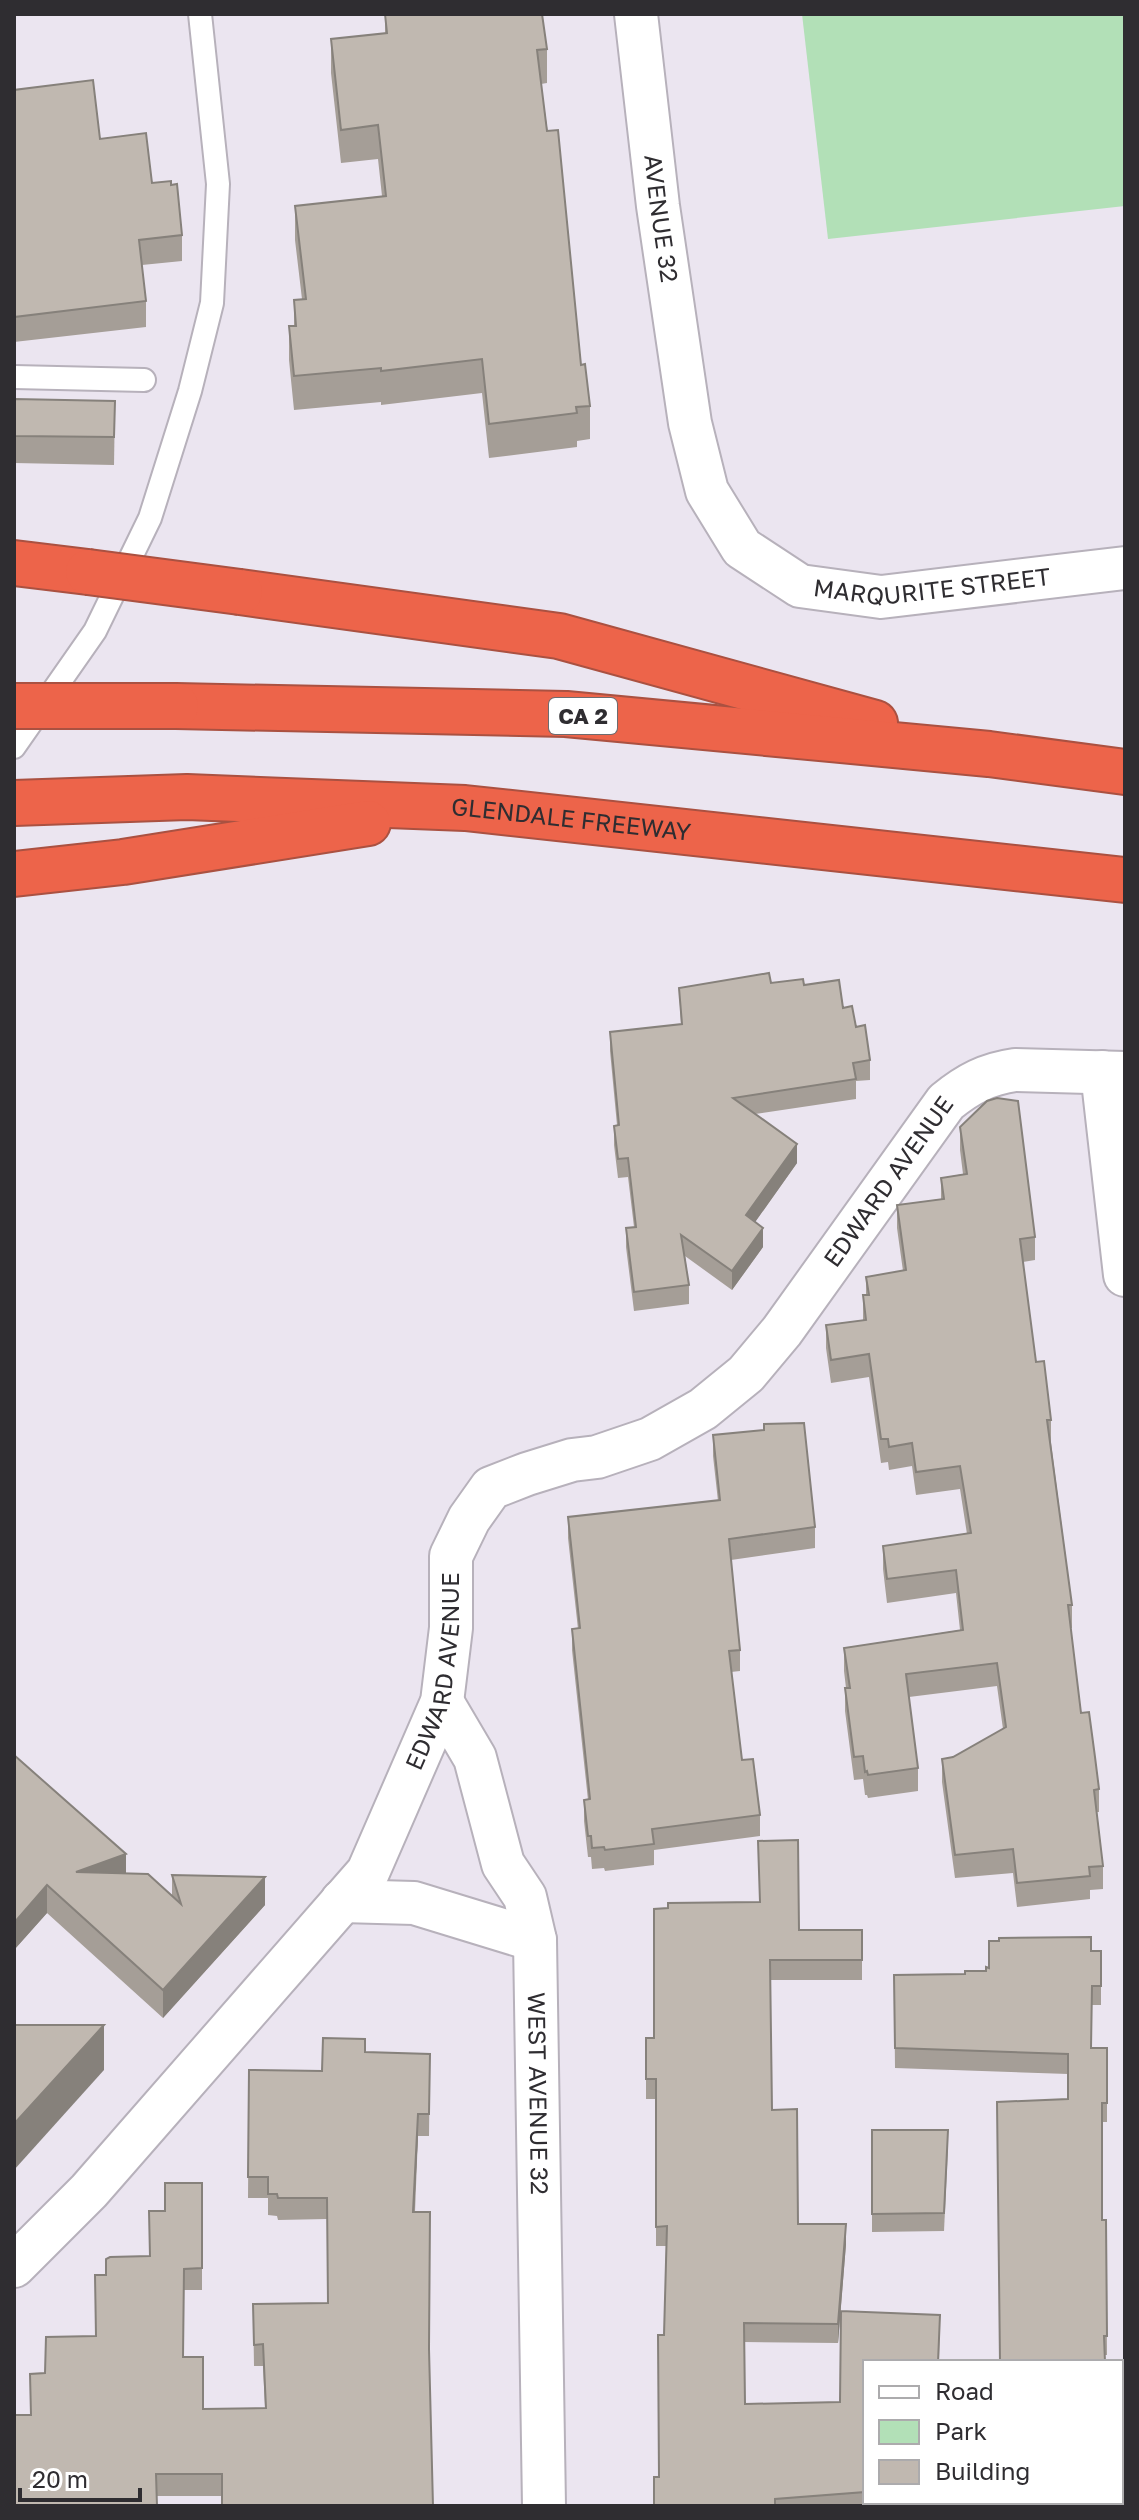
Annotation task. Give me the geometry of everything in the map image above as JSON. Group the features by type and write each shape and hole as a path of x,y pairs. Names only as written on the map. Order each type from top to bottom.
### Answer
{"highway":[{"path":"14,563 559,636 989,754"},
{"name":"CA 2","path":"14,706 566,714 989,754 1125,772"},
{"name":"GLENDALE FREEWAY","path":"14,803 187,797 465,808 1125,880"},
{"path":"14,874 123,862 465,808"}],"street":[{"name":"AVENUE 32","path":"636,14 658,206 690,423"},
{"name":"MARQURITE STREET","path":"690,423 707,491 742,548 800,586 881,597 1125,568"},
{"name":"EDWARD AVENUE","path":"14,2266 89,2191 368,1872 442,1702 451,1628 451,1556 469,1519 491,1488 572,1460 597,1457 650,1439 703,1409 746,1374 782,1331 946,1102 970,1082 998,1072 1015,1070 1113,1072"},
{"path":"1113,1072 1125,1275"},
{"name":"WEST AVENUE 32","path":"442,1702 475,1758 503,1864 525,1897 535,1940 544,2506"},
{"path":"342,1901 414,1903 535,1940"}],"lane":[{"path":"14,747 95,631 150,518 190,391 212,303 218,184 200,14"},
{"path":"14,377 144,380"}],"green space":[{"path":"802,14 1125,14 1125,206 828,239"}],"building":[{"path":"385,14 542,14 547,49 537,50 547,131 558,130 581,365 585,364 590,406 576,407 577,413 489,424 482,359 381,371 381,368 294,376 289,326 296,326 294,300 306,299 295,206 386,196 378,125 341,130 331,39 387,33"},
{"path":"93,80 100,139 146,133 152,183 171,181 171,185 177,184 182,235 139,240 146,301 14,317 14,90"},
{"path":"14,399 115,401 114,437 14,436"},
{"path":"769,973 771,983 803,979 804,985 839,980 843,1008 852,1006 856,1027 865,1025 870,1060 853,1063 856,1079 733,1098 797,1144 746,1215 763,1228 732,1271 681,1235 689,1285 634,1292 626,1228 636,1227 628,1158 618,1159 614,1126 619,1125 610,1032 682,1024 679,988"},
{"path":"997,1098 1018,1101 1035,1237 1020,1239 1036,1362 1044,1361 1051,1420 1047,1420 1072,1605 1068,1605 1081,1713 1089,1712 1099,1789 1094,1790 1103,1866 1089,1867 1090,1876 1017,1883 1013,1849 955,1855 942,1759 953,1757 1006,1727 997,1663 906,1674 918,1768 868,1775 863,1756 854,1757 845,1688 850,1688 844,1648 963,1630 956,1570 887,1579 883,1546 971,1533 960,1466 916,1472 912,1443 889,1447 888,1439 881,1439 869,1354 831,1360 826,1325 866,1320 863,1295 869,1295 866,1277 906,1270 897,1205 944,1199 941,1178 967,1174 960,1127 987,1101"},
{"path":"804,1423 815,1527 729,1539 740,1650 729,1651 742,1760 753,1759 760,1815 652,1829 654,1844 605,1850 604,1847 592,1848 584,1800 590,1799 572,1629 580,1628 568,1517 720,1500 713,1435 764,1430 764,1424"},
{"path":"14,1755 126,1854 76,1872 148,1874 181,1904 172,1875 265,1877 163,1990 47,1885 14,1923"},
{"path":"798,1840 799,1930 862,1930 862,1960 770,1960 772,2110 797,2109 798,2224 846,2224 838,2324 744,2323 745,2404 840,2402 841,2311 940,2315 938,2360 863,2360 863,2492 775,2499 775,2506 654,2506 654,2477 659,2477 658,2335 664,2335 667,2226 656,2227 656,2079 646,2079 646,2038 654,2038 654,1909 668,1908 668,1903 760,1902 758,1841"},
{"path":"1091,1937 1091,1951 1101,1951 1101,1986 1092,1986 1091,2048 1107,2048 1107,2103 1102,2103 1102,2220 1106,2220 1105,2360 1000,2360 997,2102 1068,2099 1068,2054 895,2048 894,1975 986,1971 986,1967 989,1968 989,1941 999,1941 999,1938"},
{"path":"14,2025 104,2025 14,2124"},
{"path":"323,2038 365,2039 365,2052 430,2054 429,2114 418,2114 413,2212 430,2212 433,2506 222,2506 222,2474 156,2474 157,2506 14,2506 14,2415 31,2415 30,2374 45,2373 46,2337 96,2336 95,2275 106,2275 106,2259 110,2257 150,2256 149,2211 165,2211 165,2183 202,2183 202,2268 184,2269 183,2357 203,2357 203,2409 266,2408 263,2344 254,2345 253,2304 328,2303 327,2198 278,2198 277,2194 268,2194 268,2177 248,2177 249,2070 322,2071"},
{"path":"872,2130 948,2130 944,2213 872,2214"},
{"path":"939,2504 1104,2504 1104,2506"}]}
